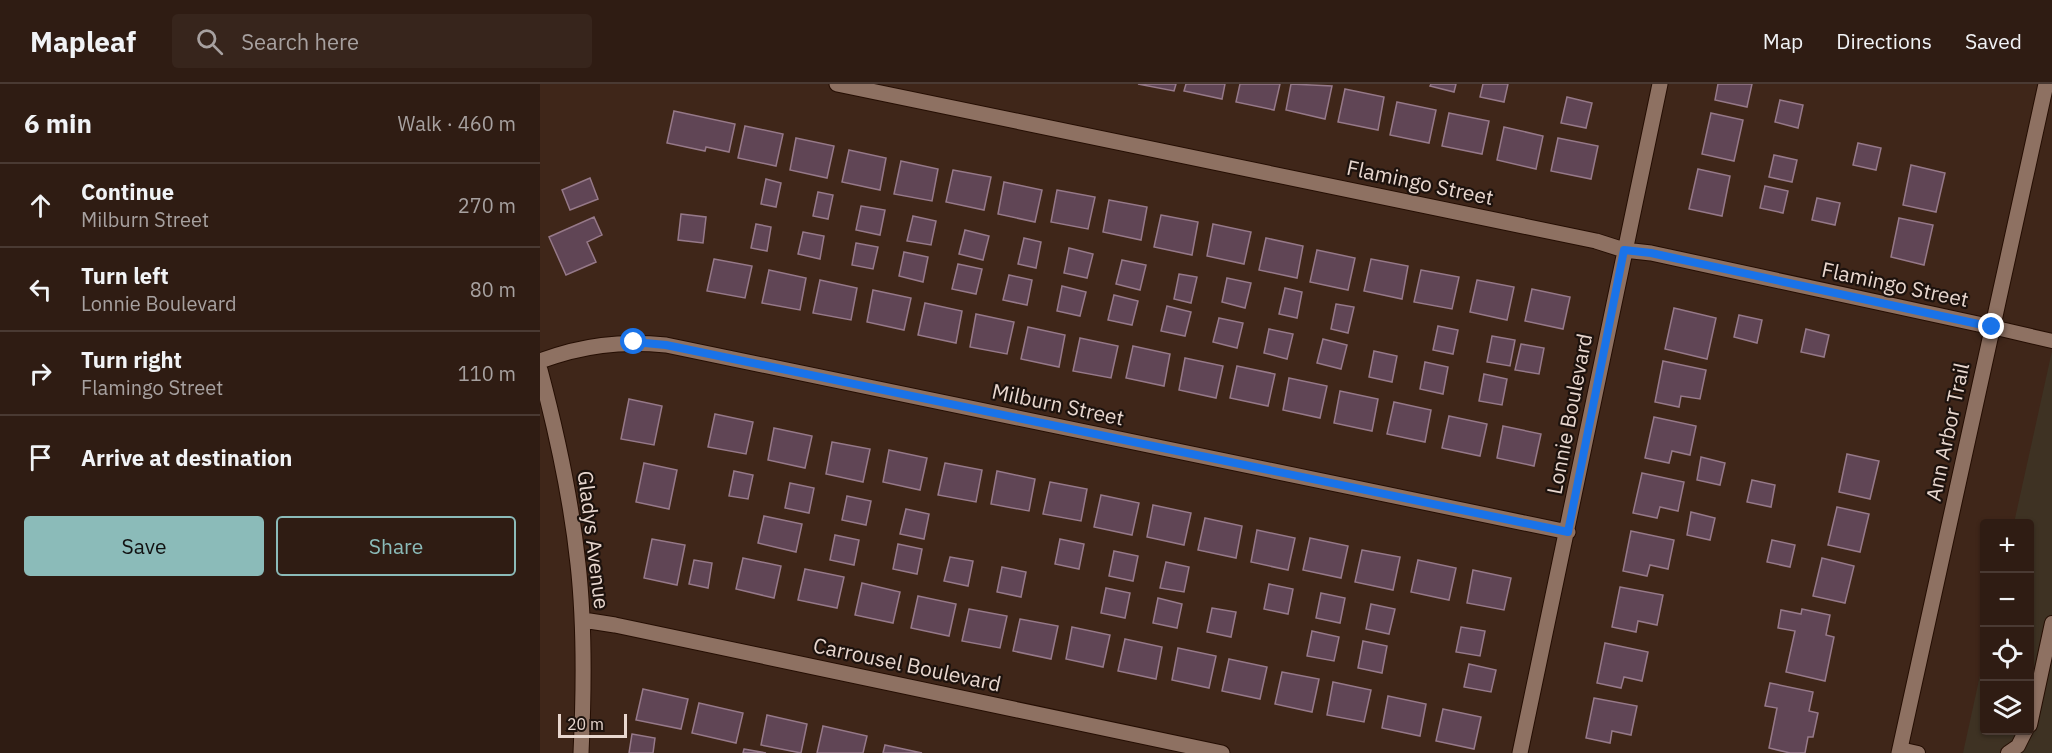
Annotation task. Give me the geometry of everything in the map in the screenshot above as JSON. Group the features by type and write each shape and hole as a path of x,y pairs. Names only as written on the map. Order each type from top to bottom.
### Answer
{"street":[{"name":"Flamingo Street","path":"837,84 1596,241 1624,250 1651,253 1992,327"},
{"name":"Lonnie Boulevard","path":"1520,753 1568,532 1659,84"},
{"name":"Ann Arbor Trail","path":"1900,751 2046,84"},
{"name":"Milburn Street","path":"540,361 570,350 602,344 634,342 666,345 1568,532"},
{"name":"Gladys Avenue","path":"540,370 569,496 578,565 583,620 584,687 581,753"},
{"name":"Carrousel Boulevard","path":"583,620 1222,753"}],"lane":[{"path":"1992,327 2052,342"},
{"path":"2034,706 2052,623"},
{"path":"2008,753 2018,746 2024,735"},
{"path":"1900,751 1918,753"}],"shaded area":[{"path":"2052,351 2052,753 1963,753 1980,675 1980,735 2034,735 2034,519 2015,519"}],"building":[{"path":"1138,84 1176,84 1174,91"},
{"path":"1186,84 1225,84 1222,99 1184,91"},
{"path":"1240,84 1280,84 1274,110 1236,102"},
{"path":"1291,84 1332,86 1325,119 1286,110"},
{"path":"1431,84 1456,84 1454,92 1430,86"},
{"path":"1483,84 1508,84 1504,102 1480,97"},
{"path":"1718,84 1752,84 1747,107 1715,100"},
{"path":"1345,89 1384,97 1378,130 1338,122"},
{"path":"1567,97 1592,103 1586,128 1561,123"},
{"path":"1780,100 1803,105 1798,128 1775,122"},
{"path":"1397,102 1436,110 1429,143 1390,135"},
{"path":"674,111 735,124 729,152 706,147 705,151 667,143"},
{"path":"1449,113 1489,121 1482,154 1442,146"},
{"path":"1711,113 1743,120 1734,161 1702,154"},
{"path":"745,126 783,134 776,166 738,158"},
{"path":"1504,127 1543,136 1536,169 1497,160"},
{"path":"796,138 834,146 827,178 790,170"},
{"path":"1558,138 1598,146 1591,179 1551,171"},
{"path":"1858,143 1881,148 1876,170 1853,165"},
{"path":"849,150 886,158 880,190 842,182"},
{"path":"1774,155 1797,160 1792,182 1769,177"},
{"path":"901,161 938,169 932,201 894,194"},
{"path":"1911,165 1945,173 1936,212 1903,205"},
{"path":"1698,169 1730,176 1722,216 1689,209"},
{"path":"953,170 991,177 984,210 946,202"},
{"path":"590,178 598,199 570,210 562,190"},
{"path":"766,179 781,183 776,207 761,204"},
{"path":"1004,182 1042,190 1035,222 998,214"},
{"path":"1765,186 1788,191 1783,213 1760,208"},
{"path":"1057,190 1095,197 1088,229 1051,222"},
{"path":"818,192 833,195 828,219 813,216"},
{"path":"1817,198 1840,203 1835,225 1812,220"},
{"path":"1109,200 1147,207 1141,240 1103,232"},
{"path":"861,206 885,210 880,235 856,230"},
{"path":"681,214 706,217 703,243 678,240"},
{"path":"1161,215 1198,222 1192,255 1154,247"},
{"path":"913,216 936,221 931,245 907,241"},
{"path":"594,217 602,235 587,242 596,262 566,275 549,237"},
{"path":"1899,218 1933,225 1924,265 1891,257"},
{"path":"756,224 771,227 767,251 751,248"},
{"path":"1213,224 1251,232 1244,264 1207,256"},
{"path":"965,230 989,236 983,260 959,254"},
{"path":"803,232 824,236 820,259 798,254"},
{"path":"1024,238 1041,242 1036,268 1018,264"},
{"path":"1266,238 1303,246 1297,278 1259,270"},
{"path":"856,243 878,247 873,269 852,265"},
{"path":"1069,248 1093,254 1087,278 1064,273"},
{"path":"1317,250 1355,258 1348,290 1310,282"},
{"path":"904,252 928,257 923,282 899,276"},
{"path":"714,259 752,266 745,298 707,291"},
{"path":"1371,259 1408,266 1402,299 1364,291"},
{"path":"1122,260 1146,265 1140,290 1116,284"},
{"path":"958,264 982,269 976,294 952,289"},
{"path":"769,270 806,278 800,310 762,303"},
{"path":"1421,270 1459,277 1452,309 1414,302"},
{"path":"1179,274 1197,277 1191,303 1174,299"},
{"path":"1009,275 1032,280 1027,305 1003,300"},
{"path":"1227,278 1251,283 1245,308 1222,302"},
{"path":"820,280 857,288 851,320 813,313"},
{"path":"1477,280 1514,287 1507,320 1470,312"},
{"path":"1062,286 1086,292 1080,316 1057,311"},
{"path":"1285,288 1302,292 1297,318 1279,314"},
{"path":"1532,289 1570,297 1563,329 1525,321"},
{"path":"873,290 911,298 904,330 867,322"},
{"path":"1114,295 1138,301 1132,325 1108,320"},
{"path":"925,303 962,311 956,343 918,335"},
{"path":"1336,304 1354,307 1348,333 1331,329"},
{"path":"1167,306 1191,312 1185,336 1161,331"},
{"path":"1674,308 1716,318 1707,359 1665,349"},
{"path":"976,314 1014,322 1007,354 970,347"},
{"path":"1739,315 1762,320 1757,343 1734,337"},
{"path":"1219,318 1243,323 1237,348 1213,342"},
{"path":"1438,326 1458,330 1453,354 1433,350"},
{"path":"1028,327 1065,335 1059,367 1021,359"},
{"path":"1269,329 1293,334 1287,359 1264,353"},
{"path":"1806,329 1829,335 1824,357 1801,352"},
{"path":"1492,336 1515,340 1510,366 1487,362"},
{"path":"1080,338 1118,346 1111,378 1073,371"},
{"path":"1323,339 1347,345 1341,369 1317,363"},
{"path":"1521,344 1544,348 1539,374 1515,370"},
{"path":"1133,346 1170,354 1164,386 1126,378"},
{"path":"1374,351 1397,356 1392,382 1369,377"},
{"path":"1185,358 1223,366 1216,398 1179,390"},
{"path":"1663,361 1706,370 1700,399 1681,396 1679,407 1655,402"},
{"path":"1425,362 1448,367 1443,394 1420,389"},
{"path":"1237,366 1275,374 1268,406 1230,398"},
{"path":"1484,374 1507,379 1502,405 1479,401"},
{"path":"1289,378 1327,386 1320,418 1283,410"},
{"path":"1340,391 1378,399 1372,431 1334,423"},
{"path":"629,399 662,406 654,445 621,439"},
{"path":"1394,402 1431,410 1425,442 1387,434"},
{"path":"715,414 753,422 746,454 708,447"},
{"path":"1449,416 1487,424 1480,456 1442,448"},
{"path":"1654,417 1696,426 1690,455 1672,451 1669,463 1645,458"},
{"path":"1503,426 1541,434 1534,466 1497,458"},
{"path":"774,428 812,436 805,468 768,460"},
{"path":"832,442 870,449 863,482 826,474"},
{"path":"889,450 927,458 920,490 883,482"},
{"path":"1847,454 1879,461 1870,499 1839,492"},
{"path":"1701,457 1725,463 1720,485 1697,480"},
{"path":"644,463 677,470 669,509 636,502"},
{"path":"945,463 982,470 976,502 938,495"},
{"path":"734,471 753,475 748,499 729,496"},
{"path":"997,471 1035,479 1029,511 991,504"},
{"path":"1642,473 1684,482 1678,511 1660,507 1657,518 1633,513"},
{"path":"1752,480 1775,485 1771,507 1747,502"},
{"path":"1050,482 1087,489 1081,521 1043,514"},
{"path":"790,483 814,488 809,513 785,508"},
{"path":"1101,495 1139,503 1132,535 1094,527"},
{"path":"847,496 871,501 866,525 842,520"},
{"path":"1153,505 1191,513 1184,545 1147,537"},
{"path":"1837,507 1869,514 1860,552 1828,545"},
{"path":"906,509 929,514 924,539 900,534"},
{"path":"1691,512 1715,518 1710,540 1687,535"},
{"path":"764,516 802,524 796,552 758,543"},
{"path":"1205,518 1242,526 1236,558 1198,550"},
{"path":"1257,530 1295,538 1288,570 1251,562"},
{"path":"1631,531 1674,540 1668,569 1650,565 1647,576 1623,571"},
{"path":"835,535 859,540 854,565 830,560"},
{"path":"1310,538 1348,546 1341,578 1303,570"},
{"path":"652,539 685,545 677,585 644,578"},
{"path":"1060,539 1084,544 1079,569 1055,564"},
{"path":"1772,540 1795,545 1790,567 1767,562"},
{"path":"898,544 922,549 917,574 893,569"},
{"path":"1362,550 1400,557 1393,590 1355,582"},
{"path":"1114,551 1138,556 1133,581 1109,576"},
{"path":"950,557 973,561 968,586 944,581"},
{"path":"743,558 781,566 774,598 736,589"},
{"path":"1822,558 1854,566 1845,603 1813,596"},
{"path":"694,560 712,563 708,588 689,584"},
{"path":"1418,560 1456,568 1449,600 1411,592"},
{"path":"1166,562 1189,567 1184,592 1160,588"},
{"path":"1002,567 1026,572 1021,597 997,592"},
{"path":"805,569 844,577 837,608 798,600"},
{"path":"1473,570 1511,578 1504,610 1467,603"},
{"path":"862,583 900,592 893,623 855,615"},
{"path":"1269,584 1293,589 1288,614 1264,609"},
{"path":"1620,587 1663,595 1657,625 1638,621 1636,632 1612,627"},
{"path":"1106,588 1130,593 1125,618 1101,613"},
{"path":"1321,593 1345,598 1340,623 1316,618"},
{"path":"918,596 956,604 949,636 911,628"},
{"path":"1158,598 1182,604 1177,628 1153,623"},
{"path":"1371,604 1395,609 1389,634 1366,629"},
{"path":"1212,608 1236,612 1231,637 1207,632"},
{"path":"969,609 1007,616 1000,648 962,641"},
{"path":"1802,609 1830,615 1826,635 1834,637 1825,681 1786,672 1795,631 1778,628 1781,610 1801,614"},
{"path":"1020,619 1058,626 1051,659 1013,651"},
{"path":"1072,627 1110,635 1103,667 1066,659"},
{"path":"1461,627 1485,631 1480,656 1456,652"},
{"path":"1312,631 1339,637 1334,661 1307,656"},
{"path":"1125,639 1162,647 1156,679 1118,671"},
{"path":"1363,641 1387,646 1382,673 1358,668"},
{"path":"1605,643 1648,652 1642,681 1624,677 1621,688 1597,683"},
{"path":"1178,648 1216,656 1209,688 1172,680"},
{"path":"1229,659 1267,667 1260,699 1222,691"},
{"path":"1469,664 1496,670 1491,692 1464,687"},
{"path":"1282,672 1319,679 1312,712 1275,704"},
{"path":"1333,682 1371,690 1364,722 1327,715"},
{"path":"1770,683 1813,692 1809,711 1818,713 1813,737 1808,737 1805,753 1790,753 1769,748 1777,708 1765,706"},
{"path":"643,689 688,699 681,729 636,720"},
{"path":"1388,696 1426,704 1420,736 1382,728"},
{"path":"1594,698 1637,706 1631,735 1612,731 1610,743 1586,738"},
{"path":"699,703 743,713 736,743 692,733"},
{"path":"1443,709 1481,717 1474,749 1436,741"},
{"path":"767,715 807,724 801,753 761,745"},
{"path":"823,726 867,736 863,753 817,753"},
{"path":"632,734 655,738 653,753 629,753"},
{"path":"885,745 922,753 883,753"},
{"path":"744,749 766,753 743,753"}],"route":[{"path":"634,342 666,345 1568,532 1624,250 1651,253 1992,327"}]}
